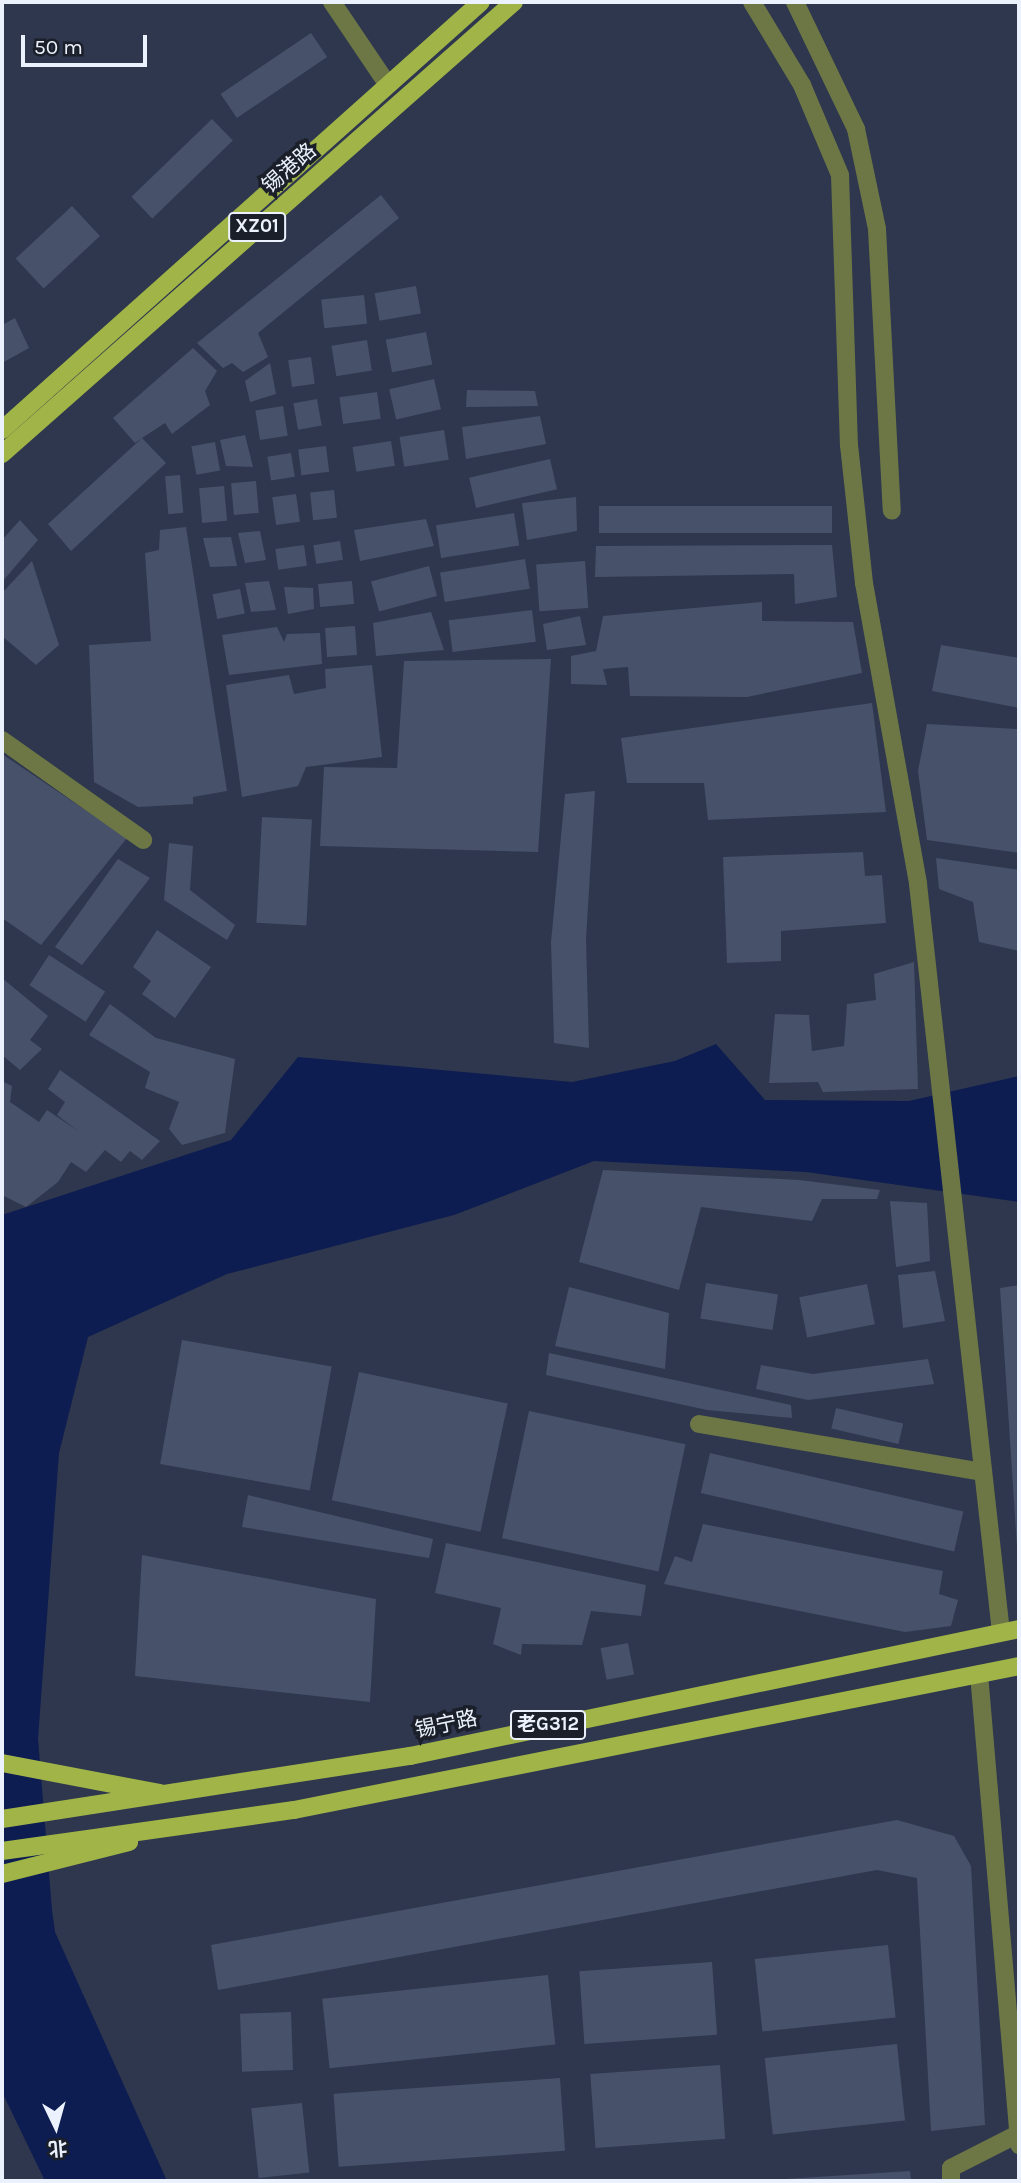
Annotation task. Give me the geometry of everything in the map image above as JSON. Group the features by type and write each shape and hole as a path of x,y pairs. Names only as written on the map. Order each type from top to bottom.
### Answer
{"main road":[{"name":"锡港路","path":"2,430 481,2"},
{"name":"锡港路","path":"2,454 514,2"},
{"name":"锡宁路","path":"2,1819 74,1811 410,1756 1019,1629"},
{"name":"老G312","path":"80,1849 169,1828 488,1775 1019,1666"},
{"path":"2,1763 170,1796"},
{"path":"2,1851 80,1849"},
{"path":"2,1874 80,1849"}],"street":[{"path":"332,2 388,85"},
{"path":"752,2 802,85 840,175 849,444 863,583 918,884 959,1230 982,1472 1001,1632"},
{"path":"795,2 856,129 877,229 892,511"},
{"path":"2,740 143,840"},
{"path":"699,1424 982,1472"},
{"path":"951,2181 951,2168 1017,2140 979,1674"}],"shaded area":[{"path":"716,1044 765,1100 909,1101 1019,1076 1019,1202 806,1172 594,1161 454,1215 227,1274 88,1337 59,1453 38,1739 52,1910 55,1932 167,2181 45,2181 2,2092 2,1215 231,1140 298,1057 572,1082 675,1061"}],"building":[{"path":"311,33 327,57 237,118 221,94"},
{"path":"212,119 233,141 152,218 131,197"},
{"path":"381,195 399,218 258,333 268,357 243,372 232,363 223,368 197,343"},
{"path":"72,206 100,236 44,288 16,259"},
{"path":"416,286 421,314 380,321 375,293"},
{"path":"364,295 367,324 324,328 321,299"},
{"path":"15,318 29,348 2,363 2,325"},
{"path":"426,332 432,364 392,372 386,340"},
{"path":"367,340 372,371 336,376 331,346"},
{"path":"193,348 217,371 205,391 210,405 172,434 165,423 135,443 113,418"},
{"path":"311,357 315,384 292,387 288,360"},
{"path":"270,363 276,394 250,402 245,381"},
{"path":"434,379 441,409 396,420 389,389"},
{"path":"467,390 535,391 538,406 466,407"},
{"path":"377,392 381,419 343,424 339,397"},
{"path":"317,399 322,426 298,430 293,403"},
{"path":"283,406 288,436 260,440 255,410"},
{"path":"540,416 546,444 466,459 462,427"},
{"path":"444,430 449,460 404,467 400,437"},
{"path":"245,435 253,467 226,466 220,440"},
{"path":"142,438 166,463 71,551 48,524"},
{"path":"391,441 395,466 356,472 352,447"},
{"path":"215,442 220,471 196,475 191,446"},
{"path":"326,446 329,472 301,475 298,449"},
{"path":"291,453 295,477 271,480 267,457"},
{"path":"550,459 557,489 476,508 469,478"},
{"path":"180,475 183,513 168,514 165,476"},
{"path":"256,481 259,513 234,515 231,483"},
{"path":"224,486 227,521 202,523 199,488"},
{"path":"334,490 337,518 313,520 310,493"},
{"path":"296,494 300,522 276,525 272,497"},
{"path":"576,497 577,531 527,540 522,503"},
{"path":"599,506 832,506 832,533 599,533"},
{"path":"514,513 519,546 441,558 436,525"},
{"path":"426,519 434,546 360,561 354,530"},
{"path":"20,520 38,540 2,582 2,540"},
{"path":"186,527 227,791 193,797 193,804 138,807 94,782 89,645 151,641 145,553 159,550 160,530"},
{"path":"260,531 266,560 245,563 238,533"},
{"path":"231,537 237,566 210,567 203,538"},
{"path":"340,541 343,560 316,564 313,545"},
{"path":"304,545 307,566 278,570 275,549"},
{"path":"832,545 837,597 795,604 794,574 595,577 596,546"},
{"path":"525,559 530,589 445,602 440,572"},
{"path":"32,561 59,645 36,665 2,636 2,593"},
{"path":"585,561 588,608 539,611 536,564"},
{"path":"429,566 437,596 379,611 371,582"},
{"path":"269,581 276,610 251,612 245,583"},
{"path":"352,581 354,604 320,607 318,584"},
{"path":"284,587 313,588 314,609 288,614"},
{"path":"240,589 245,614 217,619 213,594"},
{"path":"762,602 762,621 853,622 862,673 747,697 630,696 628,667 603,669 607,685 571,684 571,656 596,651 603,616"},
{"path":"532,610 536,642 453,652 449,620"},
{"path":"431,612 444,650 376,656 373,623"},
{"path":"580,616 586,645 547,650 543,624"},
{"path":"355,626 357,655 327,657 325,628"},
{"path":"277,627 284,642 287,634 320,633 322,664 229,675 222,635"},
{"path":"941,645 1019,658 1019,708 932,691"},
{"path":"551,659 538,852 320,846 324,767 397,768 404,661"},
{"path":"372,665 382,757 306,767 298,786 242,797 226,685 289,675 294,694 326,688 325,669"},
{"path":"872,703 886,812 708,820 704,783 627,783 621,738"},
{"path":"1017,718 1019,853 927,840 918,771 927,724 1017,729"},
{"path":"2,754 127,838 41,945 2,918"},
{"path":"595,791 586,939 589,1048 554,1043 551,942 565,794"},
{"path":"262,817 312,820 306,925 256,923"},
{"path":"169,843 193,846 190,890 235,925 227,940 164,900"},
{"path":"863,852 865,876 882,875 886,923 781,931 781,961 727,963 723,857"},
{"path":"936,858 1019,870 1019,951 979,942 973,902 939,889"},
{"path":"118,859 150,878 82,965 55,947"},
{"path":"157,930 211,967 175,1018 142,994 151,981 133,967"},
{"path":"49,955 105,991 86,1022 29,985"},
{"path":"914,962 918,1089 823,1092 818,1082 769,1083 775,1014 809,1015 812,1051 844,1046 847,1004 876,1000 874,974"},
{"path":"2,978 48,1016 30,1040 42,1049 20,1070 2,1055"},
{"path":"110,1004 156,1038 235,1059 225,1133 182,1145 169,1129 179,1102 145,1088 150,1072 89,1035"},
{"path":"60,1070 160,1141 142,1160 130,1151 121,1162 105,1150 86,1172 71,1162 58,1182 26,1207 2,1195 2,1081 12,1086 10,1102 39,1122 47,1110 78,1131 57,1115 65,1102 48,1089"},
{"path":"603,1170 799,1180 880,1190 877,1199 822,1199 812,1221 701,1207 679,1290 579,1262"},
{"path":"890,1201 927,1203 930,1261 896,1267"},
{"path":"935,1271 945,1321 903,1328 898,1275"},
{"path":"706,1283 778,1294 772,1330 700,1319"},
{"path":"867,1284 875,1324 807,1337 799,1297"},
{"path":"1019,1285 1019,1547 1017,1547 1000,1288"},
{"path":"569,1287 669,1313 665,1369 555,1346"},
{"path":"182,1340 332,1366 310,1490 160,1464"},
{"path":"549,1353 791,1405 792,1418 707,1410 546,1375"},
{"path":"928,1359 934,1384 808,1400 756,1389 761,1365 813,1374"},
{"path":"359,1372 508,1404 480,1532 332,1500"},
{"path":"836,1408 903,1424 899,1444 831,1428"},
{"path":"529,1411 686,1444 658,1571 502,1538"},
{"path":"710,1453 963,1511 954,1551 701,1493"},
{"path":"248,1495 433,1539 429,1558 242,1527"},
{"path":"703,1524 943,1571 939,1594 958,1600 951,1626 905,1632 664,1584 675,1556 692,1562"},
{"path":"446,1543 646,1585 641,1616 591,1611 582,1645 522,1644 521,1655 493,1644 501,1608 435,1593"},
{"path":"142,1555 376,1599 370,1702 135,1676"},
{"path":"628,1643 634,1674 607,1680 601,1648"},
{"path":"897,1820 954,1836 971,1866 985,2125 931,2131 917,1878 877,1870 218,1990 211,1945"},
{"path":"888,1945 896,2018 762,2032 755,1959"},
{"path":"712,1962 717,2035 584,2044 579,1971"},
{"path":"548,1975 555,2045 330,2068 322,1999"},
{"path":"291,2012 293,2070 242,2072 240,2014"},
{"path":"897,2044 905,2121 773,2134 765,2058"},
{"path":"720,2065 725,2139 595,2148 590,2074"},
{"path":"560,2078 565,2151 339,2167 334,2094"},
{"path":"302,2103 309,2173 259,2178 251,2108"},
{"path":"910,2171 911,2181 785,2181 785,2179"}]}
